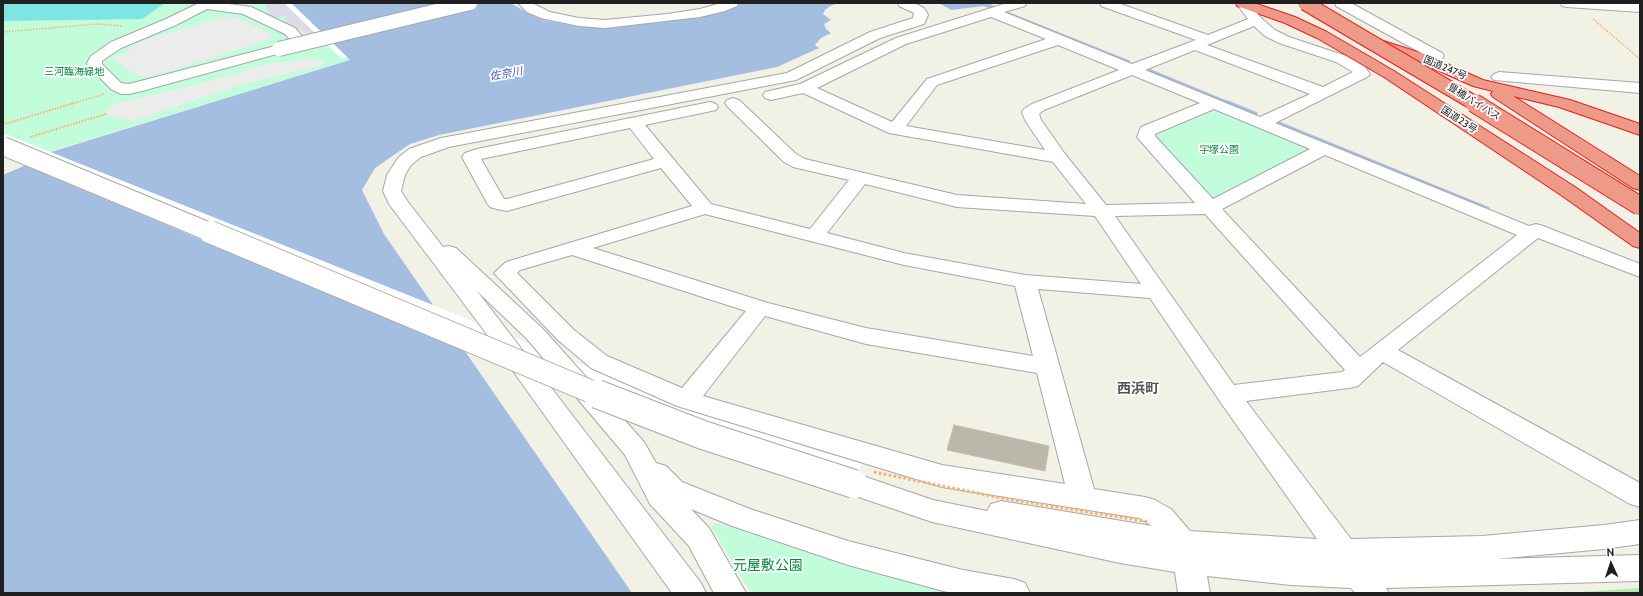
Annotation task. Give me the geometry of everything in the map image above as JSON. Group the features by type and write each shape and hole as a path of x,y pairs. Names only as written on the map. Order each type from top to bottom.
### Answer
{"highway":[{"name":"国道247号","path":"1250,3 1287,9 1344,32 1422,58 1478,83 1564,103 1640,130"},
{"name":"豊橋バイパス","path":"1305,3 1436,79 1640,206"},
{"path":"1263,16 1287,9 1302,13 1307,11 1313,3 1318,9 1317,14 1319,19 1344,32"},
{"name":"豊橋バイパス","path":"1313,3 1442,78 1640,200"},
{"path":"1287,9 1295,20 1341,42 1389,74"},
{"name":"国道23号","path":"1263,16 1322,35 1389,74 1568,191 1640,242"},
{"path":"1478,83 1509,99 1640,184"}],"street":[{"path":"302,44 290,31 246,10 206,4 171,22 110,48 94,62 95,66 116,86 127,93 164,88 279,49 470,3"},
{"path":"524,3 532,9 546,15 573,22 605,24 700,13 732,3"},
{"path":"583,10 594,12 629,12 690,3"},
{"path":"559,5 581,13 603,15 643,14 683,8 703,3"},
{"path":"690,593 488,320 399,204 392,191 396,175 404,162 415,153 447,142 791,77 875,35 919,20 921,15 919,11 904,3"},
{"path":"665,161 507,205 497,203 471,157 477,154 806,88 886,47 1020,3"},
{"path":"1106,3 1323,93"},
{"path":"997,10 1058,40 1137,68 1214,104 1266,120 1362,74 1360,70 1341,59 1284,40 1270,33 1263,16 1242,3"},
{"path":"1341,3 1437,56"},
{"path":"1571,3 1640,8"},
{"path":"997,10 1266,120 1324,149 1530,233"},
{"path":"1263,16 1038,107 1030,112 1033,120 1059,158 1101,211 1228,394 1367,584"},
{"path":"895,129 932,82 1058,40"},
{"path":"1499,77 1640,88"},
{"path":"806,88 895,129 1059,158"},
{"path":"733,103 790,158 799,163 957,201 1101,211 1210,208 1324,149"},
{"path":"1214,104 1147,131 1146,137 1359,371"},
{"path":"634,122 704,208"},
{"path":"3,146 626,406 703,435 865,482 932,511 1120,552 1282,550 1343,552 1482,548 1604,537 1640,532"},
{"path":"815,236 860,178"},
{"path":"399,204 536,334 672,490 742,518 848,553 963,588 1014,593"},
{"path":"1156,292 1024,281 904,259 704,208 513,266 505,273 566,335 599,362 686,400 942,476 1146,508 1161,518 1185,552 1194,593"},
{"path":"1228,394 1350,380 1381,351 1530,233 1536,230 1640,271"},
{"path":"572,248 760,308 866,336 1047,367"},
{"path":"1024,281 1082,498"},
{"path":"686,400 760,308"},
{"path":"1381,351 1640,496"},
{"path":"635,449 660,496 699,537 730,593"},
{"path":"1185,552 1291,572 1367,584 1640,568"}],"path":[{"path":"1571,3 1640,59"},
{"path":"3,32 109,24 125,26 141,34"},
{"path":"3,123 5,124 127,93"},
{"path":"24,138 106,114"},
{"path":"865,482 1001,498 1150,522"}],"green space":[{"name":"三河臨海緑地","path":"3,3 291,3 350,60 48,152 3,133"},
{"name":"宇塚公園","path":"1214,108 1310,148 1214,197 1209,196 1152,136 1153,132"},
{"name":"元屋敷公園","path":"717,523 830,557 944,588 949,593 751,593 711,527"},
{"path":"1640,588 1640,593 1579,593 1579,592"}],"shaded area":[{"path":"3,3 165,3 142,19 3,21"},
{"path":"265,3 284,3 319,37 311,39 301,29 291,30 292,26 284,18 287,17 285,15 269,20 263,16 271,13 266,9"},
{"path":"223,17 236,17 273,35 268,40 153,76 138,76 112,58 124,53 141,41"},
{"path":"310,59 325,61 322,65 317,67 249,82 134,121 106,115 106,112 114,104 206,82 267,64"}],"water":[{"name":"佐奈川","path":"291,3 511,3 531,15 544,20 571,25 608,27 655,23 697,17 731,8 742,3 839,3 830,6 823,14 831,20 824,24 826,29 831,33 821,38 815,45 819,48 777,67 439,135 410,144 375,168 362,190 384,234 632,593 3,593 3,175 26,165 38,156 350,60"},
{"path":"939,3 987,3 992,5 951,10"}],"pier":[{"path":"284,3 291,3 347,57 341,58"},
{"path":"3,133 618,379 805,447 862,464 849,496 693,444 560,391 3,156"}],"building":[{"path":"954,425 1049,446 1045,471 947,450"}],"waterway":[{"path":"981,3 994,8"},
{"path":"1008,14 1128,62"},
{"path":"1150,71 1230,104"},
{"path":"1228,103 1255,114"},
{"path":"1279,124 1487,209"}],"district":[{"name":"西浜町","path":"1138,389"}]}
